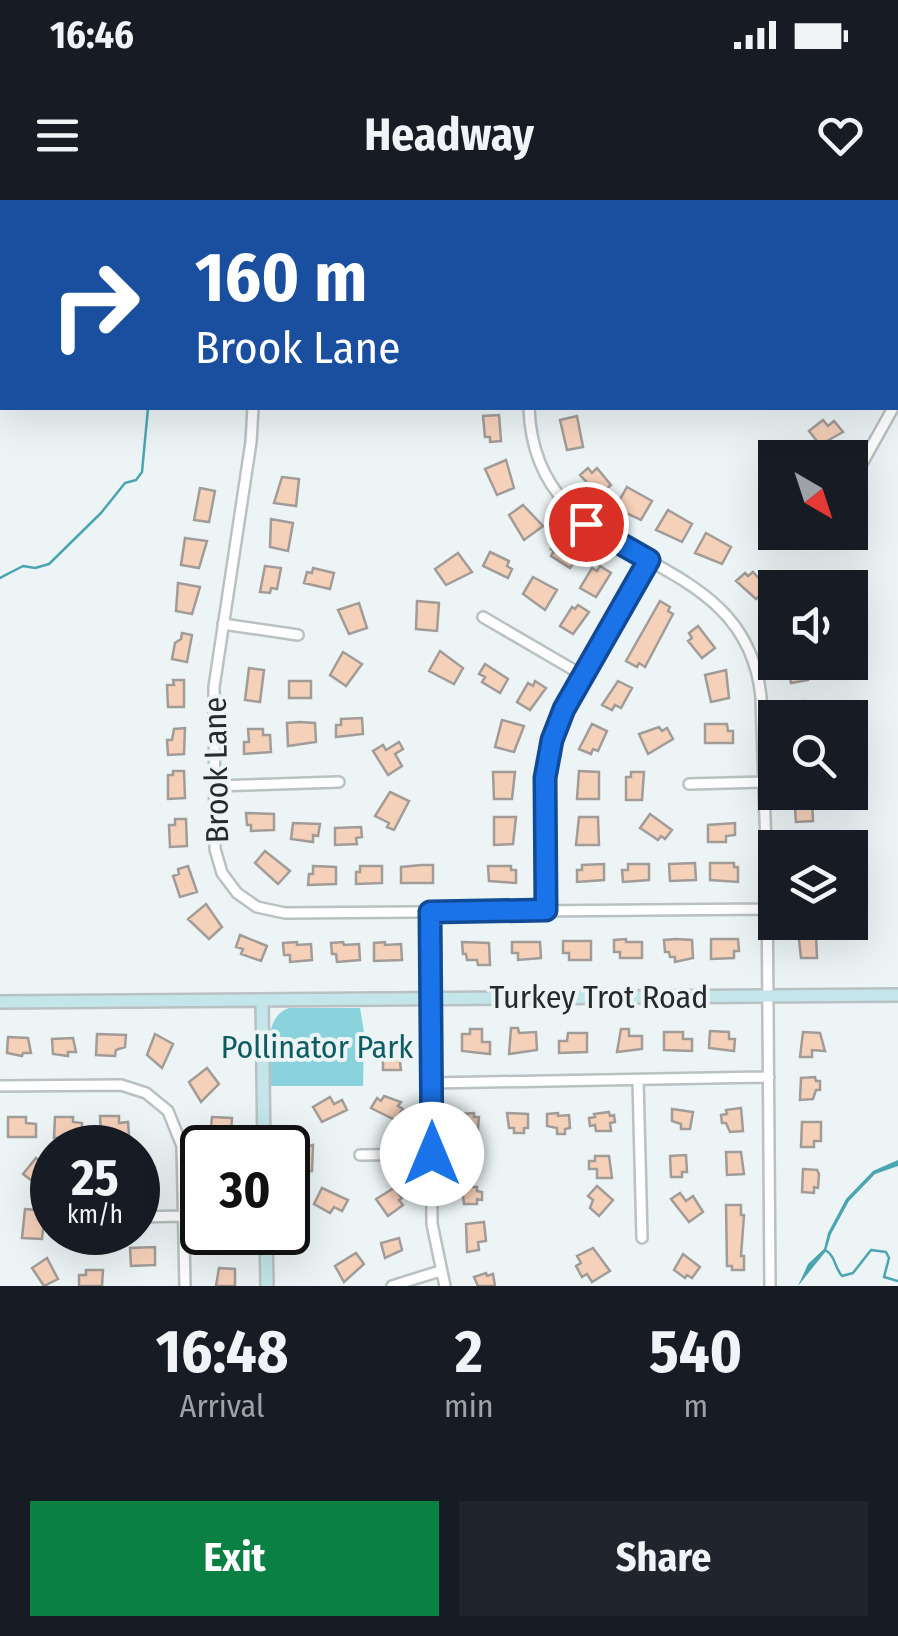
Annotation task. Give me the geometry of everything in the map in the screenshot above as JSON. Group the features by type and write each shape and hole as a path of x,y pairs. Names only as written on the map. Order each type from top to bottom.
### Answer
{"street":[{"name":"Brook Lane","path":"254,410 214,687 214,850 227,882 244,900 285,913 758,909"},
{"path":"529,410 535,452 557,496 586,524 710,597 743,636 752,654 761,700"},
{"path":"868,453 893,410"},
{"path":"546,910 546,762 555,729 649,560"},
{"path":"483,617 584,676"},
{"path":"223,624 298,635"},
{"path":"215,786 339,782"},
{"path":"689,784 758,782"},
{"path":"430,912 432,1224 445,1286"},
{"path":"767,940 770,1286"},
{"name":"Turkey Trot Road","path":"0,1002 898,995"},
{"path":"262,1000 264,1125"},
{"path":"432,1083 769,1076"},
{"path":"638,1080 642,1238"},
{"path":"0,1086 120,1086 138,1090 168,1111 180,1134"},
{"path":"360,1155 432,1154"},
{"path":"185,1255 185,1286"},
{"path":"266,1255 267,1286"},
{"path":"392,1286 440,1271"}],"green space":[{"name":"Pollinator Park","path":"289,1008 360,1008 364,1032 363,1086 271,1086 271,1031 280,1013"}],"shaded area":[{"path":"898,1160 898,1166 875,1174 849,1201 826,1251 798,1286 808,1264 824,1249 846,1199 873,1171"}],"building":[{"path":"499,415 501,441 490,442 490,437 485,437 483,416"},
{"path":"577,416 583,447 567,450 560,420"},
{"path":"823,420 828,426 834,421 843,432 829,440 816,440 809,431"},
{"path":"506,460 514,488 497,495 485,469"},
{"path":"588,468 592,473 597,468 611,485 599,495 580,475"},
{"path":"282,477 299,479 296,506 274,503"},
{"path":"627,487 652,501 641,520 615,508"},
{"path":"200,488 215,491 209,522 194,520"},
{"path":"523,505 543,526 524,540 509,515"},
{"path":"668,510 692,524 682,542 656,530"},
{"path":"271,519 293,523 288,551 270,547"},
{"path":"706,533 731,547 722,564 695,553"},
{"path":"185,538 207,541 199,568 181,565"},
{"path":"557,539 579,555 570,568 551,556"},
{"path":"490,552 509,561 507,566 512,569 508,578 483,566"},
{"path":"458,553 472,572 446,585 435,569"},
{"path":"265,566 281,568 277,589 271,588 270,593 260,592"},
{"path":"600,566 611,573 596,597 580,588 592,568 597,571"},
{"path":"313,568 334,573 330,589 304,583 307,572 312,573"},
{"path":"753,572 758,577 756,599 736,581 745,573 748,576"},
{"path":"533,577 557,590 545,610 523,594"},
{"path":"178,583 200,587 192,614 176,611"},
{"path":"417,601 439,603 437,631 416,629"},
{"path":"660,601 673,614 645,667 639,663 637,667 626,661"},
{"path":"359,603 367,628 349,634 338,610"},
{"path":"578,605 589,612 573,634 560,626 572,607"},
{"path":"698,626 715,648 702,658 688,641 692,638 689,633"},
{"path":"182,633 192,635 187,662 172,659"},
{"path":"440,651 463,668 454,684 429,671"},
{"path":"343,652 362,664 346,686 330,675"},
{"path":"485,664 508,679 500,693 482,682 485,677 479,674"},
{"path":"249,668 264,670 260,702 245,700"},
{"path":"726,670 729,698 711,702 705,675"},
{"path":"173,680 184,680 184,707 168,707 167,685 174,685"},
{"path":"289,681 311,681 311,698 289,698"},
{"path":"535,681 546,688 530,710 517,702 528,683 533,686"},
{"path":"618,681 632,688 621,708 615,705 612,710 602,705"},
{"path":"362,718 363,734 336,737 336,725 341,725 341,719"},
{"path":"502,720 524,726 514,752 495,747"},
{"path":"287,723 315,723 316,742 288,746"},
{"path":"592,724 607,731 598,751 593,749 591,754 579,749"},
{"path":"705,724 727,724 728,731 733,731 733,743 705,743"},
{"path":"659,727 662,731 667,728 673,739 648,754 639,734"},
{"path":"185,728 184,754 168,755 167,740 172,740 174,729"},
{"path":"248,729 263,729 263,735 270,735 271,752 244,754 244,742 249,742"},
{"path":"399,742 403,749 395,754 402,766 388,775 373,751 383,745 386,750"},
{"path":"173,771 184,771 185,798 168,799 168,775 173,775"},
{"path":"579,771 599,772 599,799 577,799"},
{"path":"493,772 515,772 512,799 494,799"},
{"path":"631,772 644,772 642,800 626,800 626,777 631,777"},
{"path":"390,792 409,801 394,830 375,816"},
{"path":"795,810 812,810 813,821 796,822"},
{"path":"246,813 274,814 274,830 251,831"},
{"path":"650,814 672,830 665,839 661,836 658,840 640,828"},
{"path":"494,817 516,817 513,844 494,845"},
{"path":"579,817 598,817 599,845 576,845"},
{"path":"175,819 186,819 187,846 170,847 169,825 175,825"},
{"path":"293,823 320,824 318,836 313,835 313,842 291,839"},
{"path":"735,823 735,835 726,836 726,842 708,842 708,825"},
{"path":"361,827 362,837 356,838 357,844 335,845 335,828"},
{"path":"265,851 290,871 278,884 255,863"},
{"path":"695,863 696,880 670,881 669,864"},
{"path":"710,863 734,863 738,867 738,882 710,880"},
{"path":"604,864 604,880 577,882 577,870 582,870 582,865"},
{"path":"628,864 649,864 649,880 623,882 622,870 628,870"},
{"path":"433,865 433,883 401,883 401,867"},
{"path":"188,866 197,892 180,897 173,876 179,874 178,869"},
{"path":"313,866 336,867 336,884 308,885"},
{"path":"360,866 382,866 382,883 356,884"},
{"path":"488,866 511,866 511,870 516,870 516,883 489,881"},
{"path":"206,904 222,927 209,939 188,919"},
{"path":"240,935 267,946 261,961 241,954 243,949 236,947"},
{"path":"711,939 738,939 739,951 734,951 734,958 711,959"},
{"path":"614,940 642,942 642,958 620,958 620,952 614,952"},
{"path":"664,940 692,940 693,958 675,962 675,957 665,952"},
{"path":"799,940 816,940 817,958 801,958"},
{"path":"563,941 591,941 591,960 569,960 569,953 563,953"},
{"path":"462,942 489,943 490,965 467,960"},
{"path":"512,942 540,942 541,958 518,960 518,953 512,953"},
{"path":"283,943 311,944 312,960 290,962 290,955 284,955"},
{"path":"331,943 359,944 360,960 337,962"},
{"path":"374,943 401,944 402,960 374,961"},
{"path":"511,1028 518,1028 519,1033 536,1032 537,1050 509,1054"},
{"path":"470,1029 482,1029 482,1042 490,1042 490,1054 462,1051 462,1034 470,1034"},
{"path":"621,1029 629,1029 629,1036 642,1036 642,1049 617,1052"},
{"path":"710,1031 729,1032 729,1039 735,1039 734,1051 709,1048"},
{"path":"664,1032 683,1032 683,1039 692,1039 692,1051 664,1050"},
{"path":"803,1032 820,1033 825,1051 812,1050 812,1057 800,1057"},
{"path":"568,1033 587,1033 587,1052 559,1053 559,1041 567,1041"},
{"path":"97,1034 126,1035 125,1047 116,1050 115,1056 96,1055"},
{"path":"155,1034 173,1044 162,1068 147,1055"},
{"path":"8,1037 28,1038 31,1053 7,1053"},
{"path":"73,1038 76,1052 68,1052 68,1056 53,1054 52,1039"},
{"path":"383,1048 398,1048 401,1070 383,1070"},
{"path":"207,1068 219,1084 201,1102 189,1082"},
{"path":"815,1077 820,1081 820,1090 816,1090 813,1099 800,1100 801,1078"},
{"path":"384,1096 401,1102 398,1106 403,1109 395,1120 371,1108 377,1098 381,1101"},
{"path":"330,1097 334,1104 342,1100 347,1110 322,1122 313,1107"},
{"path":"741,1108 743,1131 730,1132 721,1115 727,1114 726,1110"},
{"path":"672,1109 693,1112 690,1129 681,1129 681,1124 672,1121"},
{"path":"609,1112 615,1122 610,1123 611,1131 596,1131 595,1125 590,1126 589,1118 594,1114"},
{"path":"474,1113 474,1117 479,1117 477,1140 463,1141 461,1114"},
{"path":"507,1113 528,1114 524,1133 514,1133 514,1128 509,1128"},
{"path":"547,1114 569,1115 570,1128 565,1129 565,1134 557,1134 557,1128 547,1126"},
{"path":"100,1116 119,1116 119,1123 128,1125 100,1125"},
{"path":"8,1117 26,1117 26,1123 36,1124 30,1125 30,1137 8,1137"},
{"path":"55,1117 73,1117 73,1122 82,1123 82,1125 55,1125"},
{"path":"212,1117 232,1118 232,1125 211,1125"},
{"path":"802,1122 821,1122 821,1141 814,1141 814,1147 801,1147"},
{"path":"313,1145 310,1171 310,1146"},
{"path":"726,1152 741,1152 744,1174 727,1175"},
{"path":"686,1155 687,1172 682,1172 682,1177 671,1177 670,1156"},
{"path":"595,1156 609,1156 612,1178 597,1178 597,1169 589,1169 589,1161 595,1161"},
{"path":"803,1169 817,1170 819,1174 814,1193 802,1192"},
{"path":"597,1186 613,1200 599,1216 590,1208 593,1200 588,1196"},
{"path":"462,1187 477,1187 482,1200 464,1204"},
{"path":"322,1188 348,1200 342,1211 334,1207 330,1213 314,1204"},
{"path":"394,1188 403,1205 388,1216 376,1199"},
{"path":"680,1193 686,1201 693,1196 703,1212 689,1222 671,1199"},
{"path":"726,1205 741,1205 744,1215 744,1270 727,1266"},
{"path":"25,1209 30,1209 30,1238 22,1238"},
{"path":"484,1222 486,1241 478,1242 479,1250 467,1252 466,1224"},
{"path":"399,1238 402,1250 385,1258 381,1243"},
{"path":"593,1248 610,1271 592,1282 587,1274 582,1277 576,1266 581,1263 577,1256"},
{"path":"356,1253 364,1264 344,1282 335,1266"},
{"path":"683,1254 700,1267 692,1278 674,1270"},
{"path":"130,1255 155,1255 155,1265 131,1266"},
{"path":"47,1258 58,1279 44,1286 32,1268"},
{"path":"219,1268 235,1269 235,1286 216,1286"},
{"path":"86,1270 103,1270 102,1286 79,1286 79,1275 86,1275"},
{"path":"493,1274 495,1286 478,1286 474,1277"}],"waterway":[{"path":"0,578 23,566 49,564 101,513 125,483 136,480 142,472 148,410"},
{"path":"825,1250 842,1276 853,1273 871,1250 886,1252 889,1258 884,1277 898,1281"}],"route":[{"path":"432,1154 430,912 546,910 545,778 555,729 649,560 586,524"}]}
